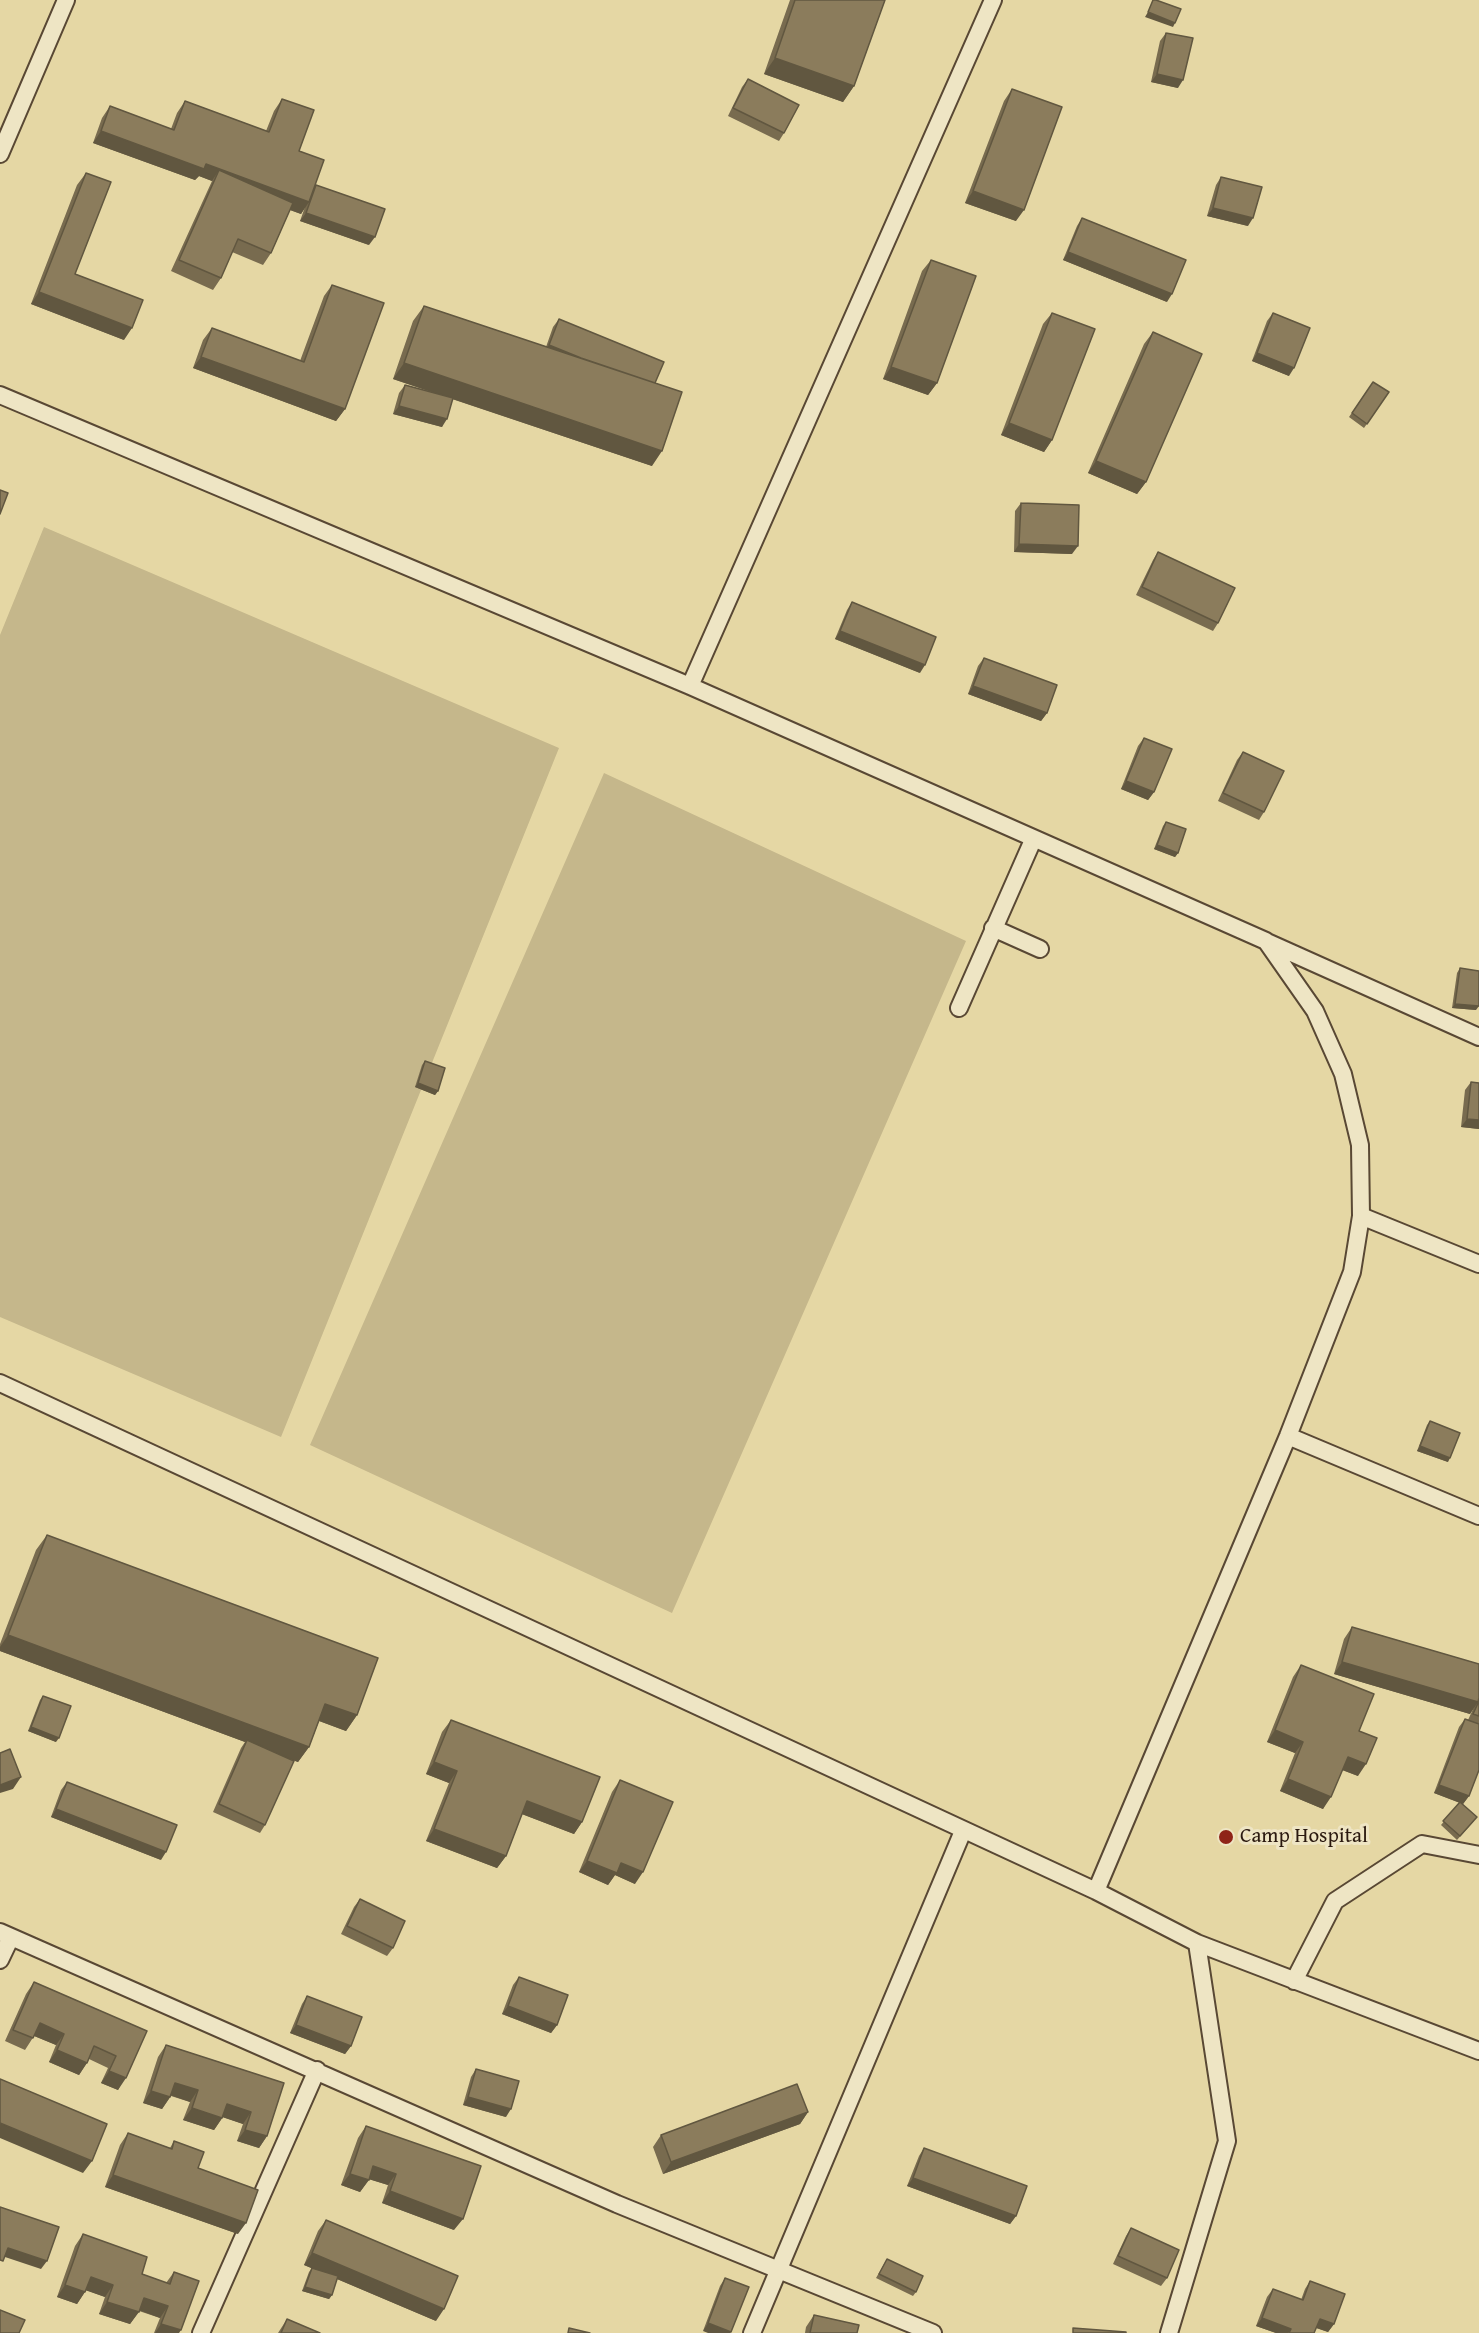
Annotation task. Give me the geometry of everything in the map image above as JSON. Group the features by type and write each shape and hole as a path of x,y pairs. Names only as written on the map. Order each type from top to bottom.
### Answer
{"lane":[{"path":"0,154 66,0"},
{"path":"690,686 993,0"},
{"path":"0,395 690,686 1479,1037"},
{"path":"959,1008 1033,840"},
{"path":"993,928 1040,949"},
{"path":"1096,1891 1288,1436 1352,1272 1361,1216 1360,1145 1342,1074 1315,1011 1266,941"},
{"path":"1361,1216 1479,1264"},
{"path":"0,1383 963,1832 1096,1891 1197,1943 1479,2051"},
{"path":"1288,1436 1479,1516"},
{"path":"752,2333 963,1832"},
{"path":"1294,1981 1335,1901 1422,1844 1479,1855"},
{"path":"0,1960 5,1934 617,2204 933,2333"},
{"path":"1169,2333 1227,2141 1197,1943"},
{"path":"201,2333 317,2070"}],"shaded area":[{"path":"44,527 559,748 281,1437 0,1317 0,635"},
{"path":"604,773 966,941 672,1613 310,1445"}],"building":[{"path":"795,0 885,0 854,86 775,58"},
{"path":"1153,0 1181,9 1175,23 1148,12"},
{"path":"1166,33 1193,38 1183,80 1157,74"},
{"path":"748,79 799,105 784,133 733,108"},
{"path":"1012,89 1062,107 1024,210 973,191"},
{"path":"282,99 314,110 299,151 324,160 309,202 206,164 204,169 101,131 110,106 174,130 185,101 269,132"},
{"path":"219,170 293,203 271,253 238,239 221,278 179,260"},
{"path":"86,173 111,182 75,274 143,300 132,328 39,292"},
{"path":"1221,177 1262,187 1253,218 1213,208"},
{"path":"316,185 385,209 375,237 306,213"},
{"path":"1082,218 1186,260 1172,294 1068,252"},
{"path":"931,260 976,276 937,383 891,367"},
{"path":"332,285 384,303 345,409 201,357 212,328 304,362"},
{"path":"424,306 682,392 662,451 404,363"},
{"path":"1052,313 1095,329 1052,440 1009,423"},
{"path":"1273,313 1310,328 1294,368 1257,353"},
{"path":"559,319 664,362 655,383 549,345"},
{"path":"1153,332 1202,354 1146,482 1096,461"},
{"path":"1373,382 1389,392 1367,424 1352,413"},
{"path":"405,385 453,398 447,419 399,406"},
{"path":"0,490 8,493 0,514"},
{"path":"1021,503 1079,505 1078,546 1019,544"},
{"path":"1158,552 1235,588 1218,623 1142,587"},
{"path":"852,602 936,637 925,665 840,631"},
{"path":"984,658 1057,685 1047,713 973,686"},
{"path":"1144,738 1172,749 1154,792 1126,781"},
{"path":"1243,752 1284,771 1264,812 1223,793"},
{"path":"1166,822 1186,829 1178,853 1157,845"},
{"path":"1460,968 1479,971 1479,1006 1455,1004"},
{"path":"425,1061 445,1068 438,1091 418,1083"},
{"path":"1471,1082 1479,1083 1479,1120 1467,1119"},
{"path":"1430,1421 1460,1433 1450,1458 1420,1446"},
{"path":"47,1535 378,1658 357,1715 325,1704 309,1747 8,1635"},
{"path":"1352,1627 1479,1664 1478,1702 1342,1662"},
{"path":"1301,1665 1374,1694 1359,1731 1377,1738 1366,1764 1348,1757 1331,1797 1288,1779 1303,1742 1275,1730"},
{"path":"43,1696 71,1706 59,1738 31,1727"},
{"path":"1479,1701 1479,1716 1473,1714"},
{"path":"1465,1719 1479,1724 1479,1770 1469,1796 1439,1785"},
{"path":"451,1720 600,1777 582,1822 527,1801 506,1856 434,1829 457,1771 434,1762"},
{"path":"247,1740 294,1761 265,1825 219,1804"},
{"path":"10,1749 21,1777 0,1785 0,1753"},
{"path":"620,1780 673,1802 643,1872 621,1863 617,1873 587,1861"},
{"path":"67,1782 177,1825 166,1852 56,1809"},
{"path":"1460,1802 1477,1817 1460,1836 1443,1821"},
{"path":"360,1899 405,1921 393,1948 347,1926"},
{"path":"519,1977 568,1995 557,2025 508,2006"},
{"path":"34,1982 147,2031 126,2078 109,2071 116,2056 94,2046 87,2063 57,2050 64,2034 40,2023 33,2038 13,2030"},
{"path":"307,1996 362,2017 351,2046 296,2025"},
{"path":"166,2045 284,2083 267,2136 245,2130 251,2112 227,2104 222,2118 192,2108 198,2090 175,2083 170,2097 151,2091"},
{"path":"476,2069 519,2081 511,2109 468,2097"},
{"path":"0,2079 107,2124 92,2161 0,2123"},
{"path":"797,2084 808,2112 671,2162 661,2135"},
{"path":"366,2126 481,2166 463,2219 390,2191 396,2174 373,2166 369,2180 350,2174"},
{"path":"128,2133 172,2149 174,2141 204,2152 198,2168 258,2190 246,2223 113,2175"},
{"path":"924,2148 1027,2186 1016,2216 913,2178"},
{"path":"0,2207 59,2227 47,2261 8,2248 3,2261 0,2260"},
{"path":"326,2220 458,2276 444,2309 312,2253"},
{"path":"1131,2228 1179,2250 1167,2278 1118,2256"},
{"path":"83,2234 147,2257 142,2274 170,2284 174,2272 199,2281 181,2330 161,2324 168,2306 144,2298 139,2312 107,2302 113,2285 91,2277 85,2292 65,2285"},
{"path":"887,2259 923,2276 916,2292 879,2274"},
{"path":"312,2268 338,2276 332,2295 305,2287"},
{"path":"725,2278 749,2287 731,2332 708,2323"},
{"path":"1310,2281 1345,2294 1334,2324 1320,2319 1314,2333 1289,2333 1291,2329 1262,2318 1273,2289 1303,2300"},
{"path":"0,2310 25,2320 19,2333 0,2333"},
{"path":"814,2315 859,2325 857,2333 810,2333"},
{"path":"287,2319 320,2333 281,2333"},
{"path":"569,2328 590,2333 568,2333"},
{"path":"1073,2328 1126,2332 1126,2333 1073,2333"}],"place":[{"name":"Camp Hospital","path":"1226,1837"}]}
